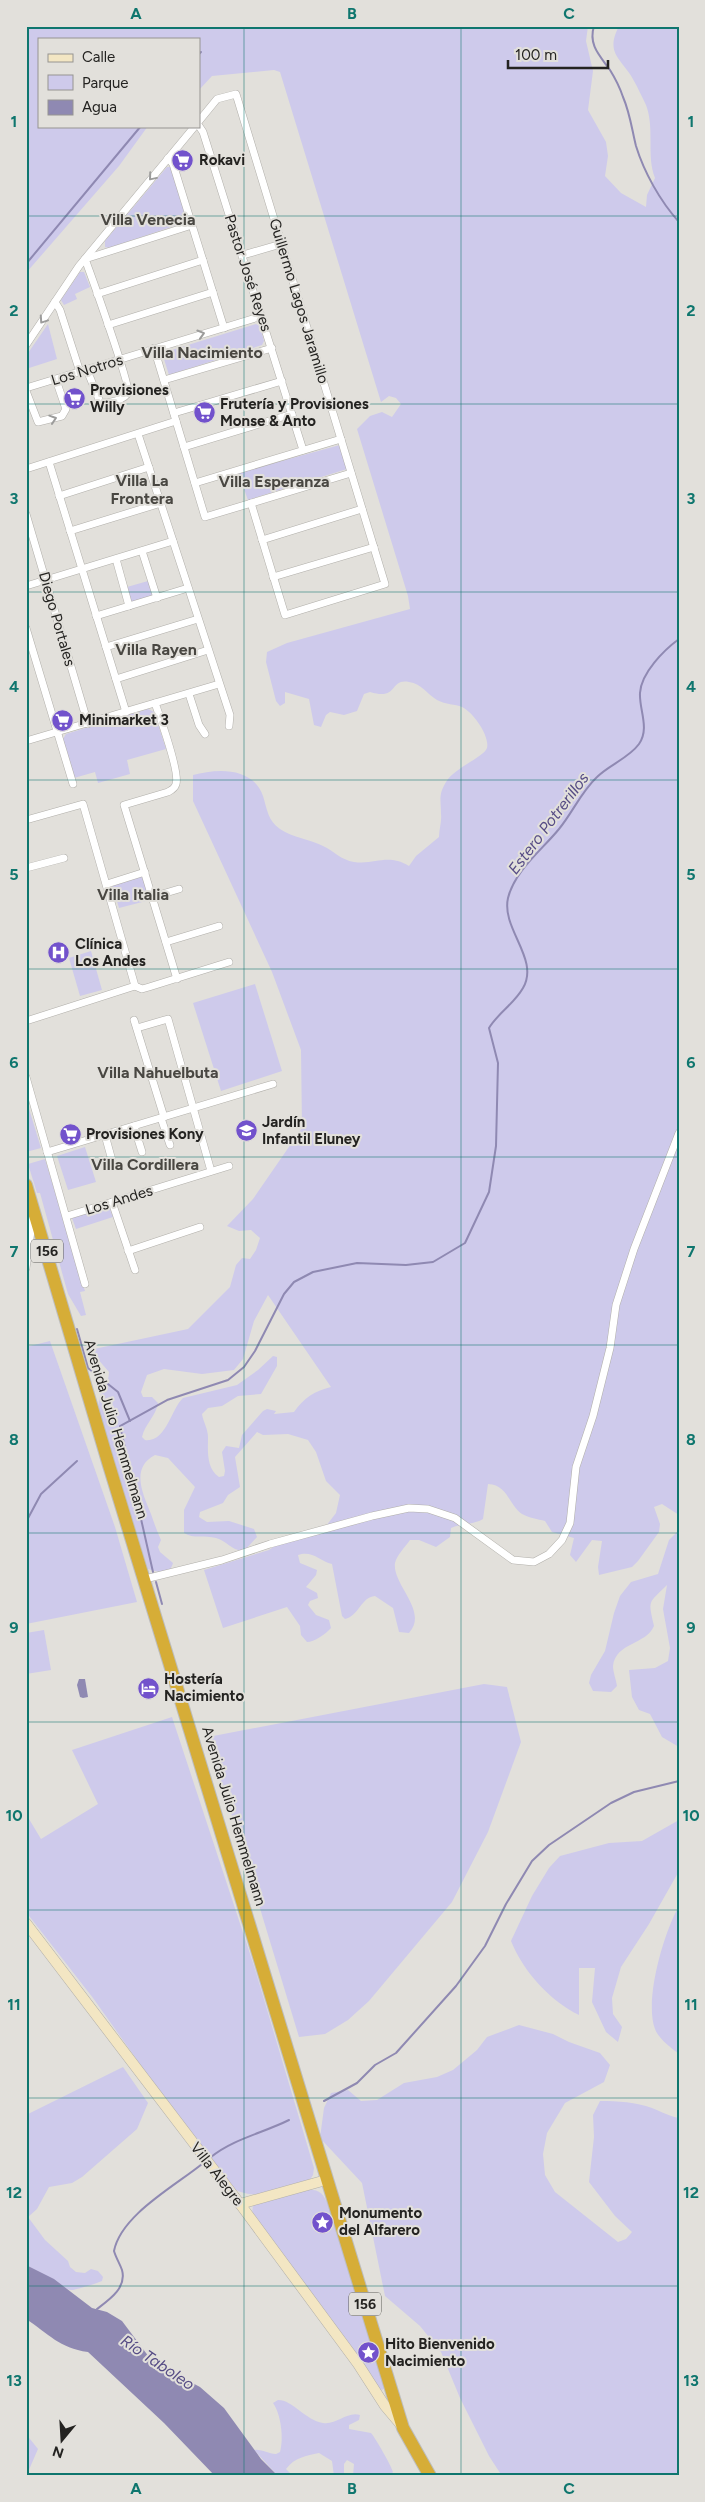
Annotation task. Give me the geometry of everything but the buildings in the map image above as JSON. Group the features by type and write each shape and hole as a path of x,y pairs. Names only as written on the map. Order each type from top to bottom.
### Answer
{"highway":[{"name":"Avenida Julio Hemmelmann","path":"27,1190 326,2180 403,2428"},
{"name":"156","path":"403,2428 430,2476"}],"main road":[{"name":"Villa Alegre","path":"26,1922 240,2204 358,2364 385,2406 403,2428"},
{"path":"240,2204 326,2180"}],"street":[{"name":"Guillermo Lagos Jaramillo","path":"200,121 217,99 236,94 385,584 285,615 273,577"},
{"path":"26,345 85,259 193,128"},
{"name":"Pastor José Reyes","path":"200,128 262,316 303,450"},
{"path":"168,158 173,164 224,328"},
{"path":"85,259 192,225"},
{"path":"242,254 281,244"},
{"path":"55,302 60,310 84,371 100,402 104,403 123,398 127,394 128,388 85,259"},
{"path":"97,294 203,260"},
{"path":"108,325 213,292"},
{"name":"Los Notros","path":"26,389 262,316"},
{"path":"154,348 205,517 351,473"},
{"path":"164,380 272,348"},
{"path":"26,389 38,422 62,416 66,409 56,380"},
{"path":"174,413 282,381"},
{"path":"184,446 292,414"},
{"path":"26,469 176,421"},
{"path":"138,434 230,715 229,726"},
{"path":"195,483 341,439"},
{"path":"48,462 126,712"},
{"path":"59,496 149,467"},
{"path":"70,531 160,503"},
{"path":"251,504 273,577 374,547"},
{"path":"262,540 362,509"},
{"name":"Diego Portales","path":"26,514 88,724"},
{"path":"26,586 173,542"},
{"path":"142,551 157,598"},
{"path":"116,559 129,606"},
{"path":"96,616 188,588"},
{"path":"106,647 198,619"},
{"path":"26,628 73,784"},
{"path":"116,679 208,650"},
{"path":"26,741 219,684"},
{"path":"189,694 199,725 205,734"},
{"path":"155,703 177,779 174,788 124,806 177,979"},
{"path":"26,820 83,804 135,986"},
{"path":"26,868 64,858"},
{"path":"107,884 145,872"},
{"path":"152,897 179,890"},
{"path":"166,942 219,926"},
{"path":"26,1021 135,986 142,989 229,962"},
{"path":"137,1028 168,1019 211,1171"},
{"path":"134,1020 170,1146"},
{"path":"26,1077 86,1284"},
{"path":"47,1152 273,1084"},
{"path":"134,1126 142,1152"},
{"path":"145,1579 222,1560 270,1544 372,1516 409,1508 428,1509 455,1518 495,1545 508,1557 518,1561 534,1562 549,1554 562,1540 570,1523 576,1467 591,1427 610,1348 616,1305 634,1249 679,1133"},
{"path":"105,1135 113,1164"},
{"name":"Los Andes","path":"67,1216 228,1166"},
{"path":"112,1202 135,1270"},
{"path":"26,1268 34,1210"},
{"path":"128,1251 200,1227"}],"green space":[{"path":"26,26 588,26 586,41 593,71 588,110 606,142 608,156 605,176 621,193 646,207 647,195 655,178 651,160 649,114 636,84 617,56 613,44 619,26 679,26 679,1515 662,1504 654,1507 660,1524 659,1532 638,1561 632,1567 599,1575 598,1567 602,1541 592,1540 576,1562 570,1555 574,1538 552,1532 545,1521 522,1514 504,1491 495,1485 488,1484 483,1519 451,1528 450,1537 436,1547 419,1540 410,1540 397,1557 395,1563 396,1571 413,1607 415,1616 414,1625 409,1633 399,1632 393,1608 375,1596 366,1600 354,1614 345,1619 342,1616 332,1564 308,1554 298,1555 300,1563 317,1570 316,1575 306,1587 317,1593 318,1598 310,1601 308,1605 316,1615 329,1620 331,1628 326,1633 307,1642 301,1635 300,1626 287,1607 223,1628 204,1570 269,1550 279,1543 326,1526 336,1513 340,1495 326,1481 316,1452 308,1440 288,1434 263,1435 257,1432 235,1457 240,1487 228,1495 223,1503 200,1512 199,1517 207,1522 229,1521 254,1529 257,1537 245,1550 237,1550 216,1538 191,1536 184,1533 184,1510 195,1487 168,1458 155,1455 147,1460 141,1474 142,1490 161,1540 158,1547 160,1552 173,1563 169,1570 159,1572 148,1569 99,1410 99,1398 109,1372 96,1357 94,1349 188,1329 230,1287 236,1265 242,1258 250,1259 256,1250 260,1238 251,1230 239,1231 227,1226 253,1199 302,1128 301,1050 272,972 193,801 193,775 223,771 243,775 251,779 258,786 270,818 276,826 285,832 327,848 349,861 362,863 394,860 409,866 416,856 439,837 441,820 440,801 446,782 455,772 487,748 486,737 480,725 471,714 462,707 437,700 414,683 399,683 386,694 370,692 364,694 357,711 344,715 330,712 326,715 321,727 314,725 309,699 285,692 285,703 280,706 276,701 266,662 267,652 287,643 410,609 408,596 357,429 370,416 382,412 392,417 401,404 396,398 389,396 381,402 280,72 274,70 212,76 200,89 200,38 38,38 38,128 147,128 119,166 26,273","holes":["268,1295 331,1387 310,1396 294,1412 274,1414 276,1411 267,1409 263,1411 242,1435 239,1448 226,1446 222,1452 224,1476 219,1477 210,1464 208,1434 202,1414 208,1408 222,1406 238,1396 261,1394 277,1366 277,1357 273,1356 237,1385 183,1398 158,1436 152,1440 145,1440 142,1437 158,1403 152,1397 143,1397 141,1392 147,1375 164,1369 202,1374 234,1370 243,1359 254,1321"]},
{"path":"167,167 171,167 187,219 186,222 109,248 105,247 105,241"},
{"path":"80,272 84,272 90,287 75,294 77,299 64,305 61,300"},
{"path":"48,324 57,359 26,369 26,356"},
{"path":"256,324 260,326 264,341 262,345 169,375 162,353"},
{"path":"340,445 347,469 248,500 238,473"},
{"path":"148,581 153,596 131,602 127,587"},
{"path":"148,709 154,712 166,749 127,760 130,774 98,783 95,772 74,778 63,739 66,734"},
{"path":"143,875 150,900 119,908 112,884"},
{"path":"91,951 102,990 80,996 69,958"},
{"path":"255,984 282,1071 221,1091 193,1003"},
{"path":"26,1099 41,1148 26,1152"},
{"path":"85,1147 96,1182 68,1190 57,1156"},
{"path":"45,1159 85,1291 80,1292 86,1315 81,1316 68,1294 40,1193 37,1193 28,1164"},
{"path":"109,1207 113,1217 76,1229 72,1218"},
{"path":"50,1341 115,1527 137,1602 26,1624 26,1347"},
{"path":"679,1530 679,1747 662,1737 650,1714 639,1710 632,1697 629,1670 655,1668 668,1661 670,1648 663,1609 667,1585 651,1602 654,1626 650,1632 645,1637 625,1648 615,1658 613,1668 617,1686 611,1692 593,1691 589,1683 591,1675 605,1651 620,1596 631,1582 658,1574 669,1540"},
{"path":"44,1630 51,1670 26,1674 26,1633"},
{"path":"484,1684 507,1687 521,1742 488,1832 452,1902 369,2001 348,2020 325,2034 299,2037 208,1737"},
{"path":"172,1717 255,1969 314,2168 313,2175 309,2181 275,2192 264,2194 243,2193 233,2189 223,2181 93,1998 26,1912 26,1814 41,1839 98,1804 72,1750"},
{"path":"679,1820 679,1871 649,1924 621,1967 612,1998 613,2014 622,2027 618,2042 606,2032 592,2002 595,1968 579,1968 579,2015 558,2002 539,1984 530,1974 511,1941 532,1896 549,1868 560,1856 609,1843 642,1841"},
{"path":"679,1906 679,2054 665,2043 655,2029 652,2016 652,2001 657,1966 667,1932"},
{"path":"519,2025 553,2034 600,2053 610,2065 604,2082 565,2103 547,2133 543,2154 545,2175 555,2192 618,2242 626,2239 632,2232 615,2216 589,2182 594,2137 593,2115 600,2101 613,2101 640,2104 679,2118 679,2476 502,2476 489,2456 460,2398 441,2352 420,2326 385,2296 362,2183 320,2138 324,2108 331,2093 348,2090 361,2101 377,2100 404,2083 437,2077 453,2070 477,2050 487,2037"},
{"path":"123,2067 148,2103 137,2129 82,2177 72,2183 49,2187 37,2209 28,2217 45,2240 68,2261 70,2267 76,2272 85,2273 91,2269 98,2271 103,2277 100,2282 70,2290 26,2265 26,2115"},
{"path":"306,2190 314,2190 320,2193 328,2205 386,2382 386,2387 382,2390 378,2388 252,2214 253,2205"},
{"path":"278,2400 289,2403 310,2418 323,2423 333,2422 355,2414 360,2415 359,2420 349,2425 349,2429 371,2433 393,2472 390,2476 353,2476 354,2464 347,2460 344,2464 344,2476 334,2476 332,2461 319,2453 301,2458 289,2465 286,2469 293,2476 278,2476 254,2450 273,2454 280,2452 282,2440 281,2427 278,2413 273,2403"},
{"path":"26,2434 38,2449 28,2472 30,2476 26,2476"}],"water":[{"path":"79,1679 85,1679 88,1697 80,1697 77,1685"},
{"path":"26,2265 54,2279 92,2308 107,2312 122,2321 149,2357 162,2367 200,2387 224,2408 261,2459 278,2476 215,2476 164,2423 88,2352 62,2344 26,2319"}],"waterway":[{"path":"594,26 594,45 612,73 620,90 643,166 659,196 679,222"},
{"path":"26,264 139,128"},
{"name":"Estero Potrerillos","path":"153,1572 120,1426 167,1400 228,1380 244,1367 255,1351 284,1294 294,1282 313,1272 357,1263 406,1265 433,1262 465,1243 489,1192 496,1146 498,1063 489,1028 519,994 527,977 524,955 507,910 508,898 523,869 559,829 591,783 639,744 644,732 640,699 641,685 654,663 679,639"},
{"path":"77,1329 88,1368 118,1392 130,1421"},
{"name":"Estero Potrerillos","path":"26,1522 41,1494 77,1461"},
{"path":"156,1582 162,1604"},
{"path":"324,2101 357,2083 375,2065 396,2053 456,1986 485,1946 506,1904 532,1861 549,1845 611,1803 634,1792 679,1781"},
{"path":"211,2157 229,2145 289,2120"},
{"path":"97,2309 116,2293 122,2282 122,2270 114,2251 127,2225 150,2202 202,2164"}],"place":[{"name":"Rokavi","path":"183,160"},
{"name":"Provisiones Willy","path":"74,399"},
{"name":"Frutería y Provisiones Monse & Anto","path":"204,413"},
{"name":"Minimarket 3","path":"63,720"},
{"name":"Clínica Los Andes","path":"59,953"},
{"name":"Jardín Infantil Eluney","path":"246,1131"},
{"name":"Provisiones Kony","path":"70,1134"},
{"name":"Hostería Nacimiento","path":"148,1688"},
{"name":"Monumento del Alfarero","path":"323,2222"},
{"name":"Hito Bienvenido Nacimiento","path":"369,2353"}],"district":[{"name":"Villa Venecia","path":"148,219"},
{"name":"Villa Nacimiento","path":"202,352"},
{"name":"Villa Esperanza","path":"274,481"},
{"name":"Villa La Frontera","path":"142,489"},
{"name":"Villa Rayen","path":"156,649"},
{"name":"Villa Italia","path":"133,894"},
{"name":"Villa Nahuelbuta","path":"158,1072"},
{"name":"Villa Cordillera","path":"145,1164"}],"water label":[{"name":"Río Taboleo","path":"158,2362"}]}
